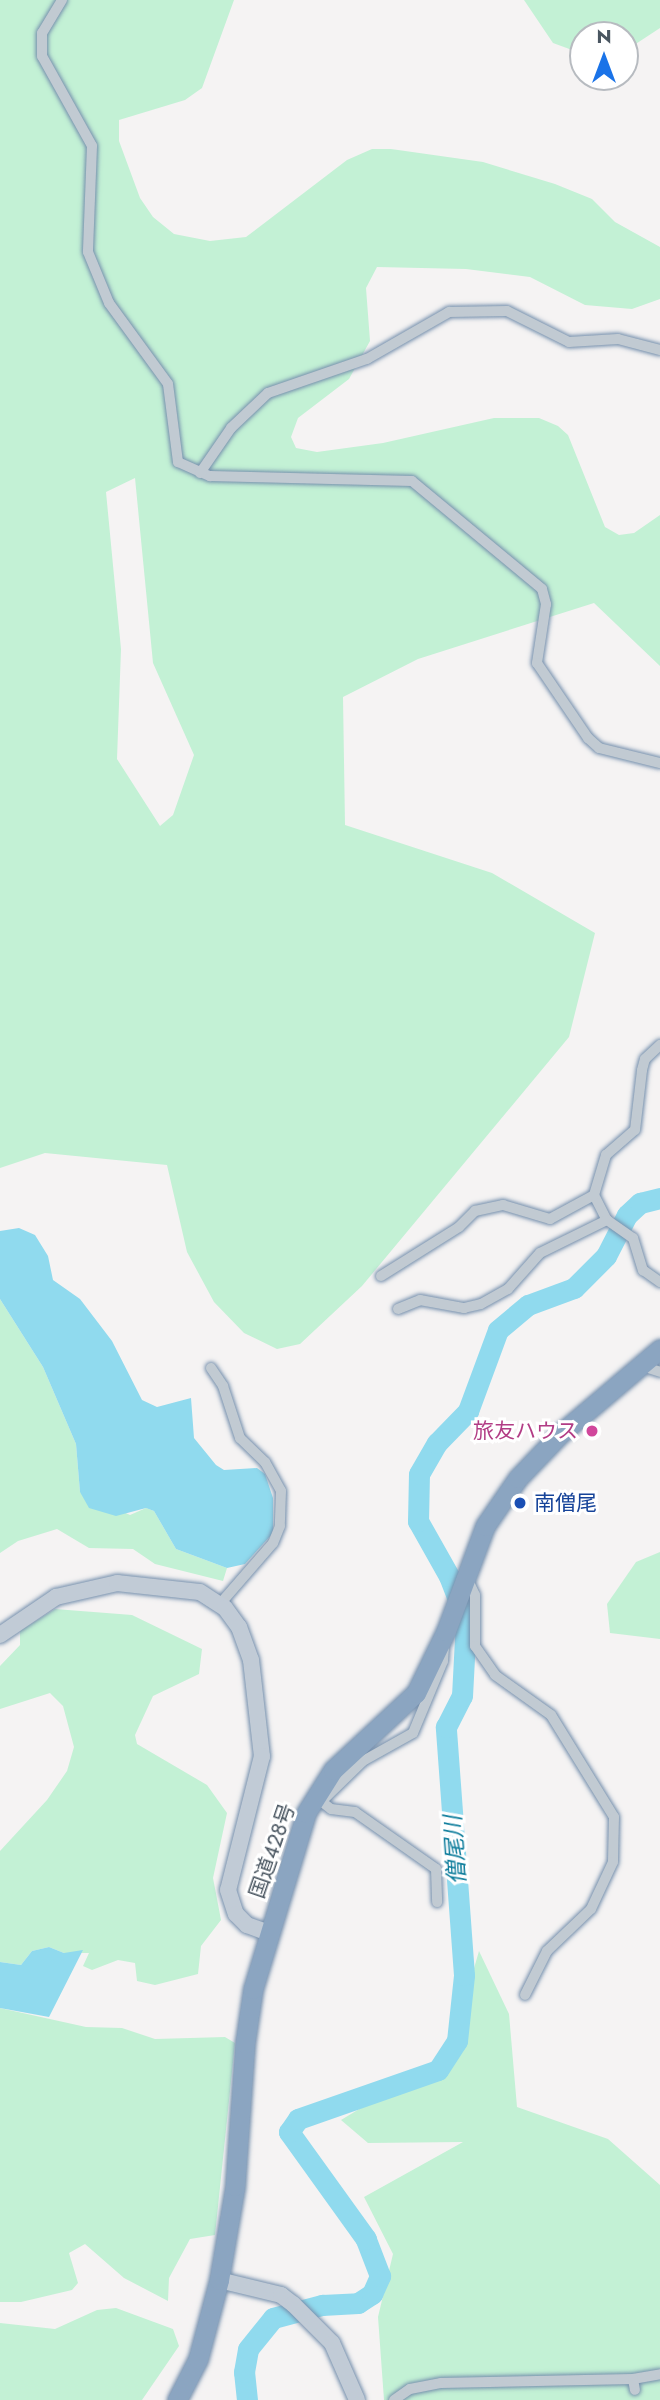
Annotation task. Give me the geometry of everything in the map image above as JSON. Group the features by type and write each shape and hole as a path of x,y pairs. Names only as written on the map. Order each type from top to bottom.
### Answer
{"highway":[{"name":"国道428号","path":"177,2400 198,2359 219,2280 237,2163 245,2043 269,1933 297,1836 333,1770 416,1693 446,1632 485,1526 518,1478 561,1433 660,1349"}],"street":[{"path":"62,0 42,33 42,55 92,146 88,252 95,279 159,366 173,397 178,462 200,473 412,481 542,589 546,604 537,663 588,738 599,748 660,763"},
{"path":"200,473 231,428 268,393 367,359 449,312 507,311 569,342 618,340 660,350"},
{"path":"660,1045 645,1059 635,1130 606,1155 594,1195 607,1220 633,1238 643,1270 660,1282"},
{"path":"381,1276 458,1227 475,1211 503,1205 550,1219 594,1195"},
{"path":"398,1309 419,1300 464,1308 481,1304 508,1289 540,1253 607,1220"},
{"path":"639,1365 660,1372"},
{"path":"211,1368 223,1386 240,1438 265,1462 281,1491 280,1526 272,1544 220,1604"},
{"path":"465,1580 475,1595 474,1646 495,1675 551,1715 614,1817 613,1862 591,1909 547,1951 525,1995"},
{"path":"0,1635 41,1604 78,1589 117,1583 200,1592 220,1604 239,1627 251,1660 262,1756 228,1890 236,1914 247,1925 269,1933"},
{"path":"318,1799 331,1809 355,1812 436,1869 437,1902"},
{"path":"219,2280 281,2295 332,2343 357,2400"},
{"path":"394,2400 410,2389 441,2383 634,2385 660,2374"}],"green space":[{"path":"0,0 234,0 202,88 185,100 119,120 119,141 140,198 153,217 174,234 210,241 246,237 347,160 372,149 391,149 483,162 555,184 592,199 615,222 660,247 660,299 632,309 585,305 530,277 466,269 377,267 366,288 370,341 349,379 298,418 291,437 296,448 317,452 383,443 494,418 539,418 558,426 568,435 605,527 619,535 634,533 660,515 660,666 594,603 418,659 343,697 345,825 492,873 595,933 569,1037 362,1286 300,1344 277,1349 244,1333 214,1302 187,1252 167,1165 45,1153 0,1168","holes":["135,478 153,663 194,755 173,815 160,826 117,759 121,649 106,492"]},
{"path":"524,0 660,0 660,28 639,42 639,21 569,21 569,49 553,43"},
{"path":"0,1299 43,1367 76,1444 80,1492 130,1515 146,1508 154,1511 176,1549 227,1568 223,1581 155,1564 133,1549 89,1548 57,1529 18,1541 0,1553"},
{"path":"660,1552 660,1639 610,1633 607,1604 636,1562"},
{"path":"55,1609 132,1615 202,1649 199,1674 153,1696 135,1735 137,1744 207,1785 227,1813 213,1878 221,1920 201,1946 198,1974 155,1985 137,1981 135,1963 118,1960 92,1970 83,1966 89,1953 64,1953 49,1947 32,1951 21,1965 0,1962 0,1851 47,1800 67,1771 74,1747 63,1706 50,1693 0,1709 0,1666 20,1645 20,1631"},
{"path":"479,1951 509,2014 517,2107 608,2139 660,2185 660,2400 384,2400 378,2317 393,2254 364,2197 463,2142 368,2143 341,2120 449,2055"},
{"path":"0,2008 86,2027 122,2028 155,2039 225,2037 235,2043 215,2235 190,2239 169,2278 168,2301 124,2278 85,2244 69,2253 78,2283 72,2290 21,2302 0,2302"},
{"path":"116,2308 173,2329 179,2346 142,2400 0,2400 0,2323 55,2329 97,2310"}],"water":[{"path":"19,1228 35,1235 48,1256 53,1280 80,1299 112,1341 142,1400 157,1407 191,1398 194,1438 216,1465 224,1470 257,1468 265,1474 273,1498 273,1533 245,1564 227,1568 176,1549 154,1511 146,1508 116,1516 89,1508 80,1492 76,1444 43,1367 0,1299 0,1231"},
{"path":"49,1947 64,1953 83,1950 49,2017 0,2008 0,1962 21,1965 32,1951"}],"waterway":[{"name":"僧尾川","path":"247,2400 244,2372 248,2349 273,2318 322,2305 358,2303 372,2294 380,2276 366,2239 289,2132 298,2119 438,2070 457,2041 464,1975 446,1727 462,1696 466,1620 449,1576 418,1521 419,1474 437,1443 468,1411 498,1330 528,1305 574,1288 606,1256 627,1215 640,1203 660,1198"}],"place":[{"name":"旅友ハウス","path":"592,1431"},
{"name":"南僧尾","path":"520,1503"}]}
